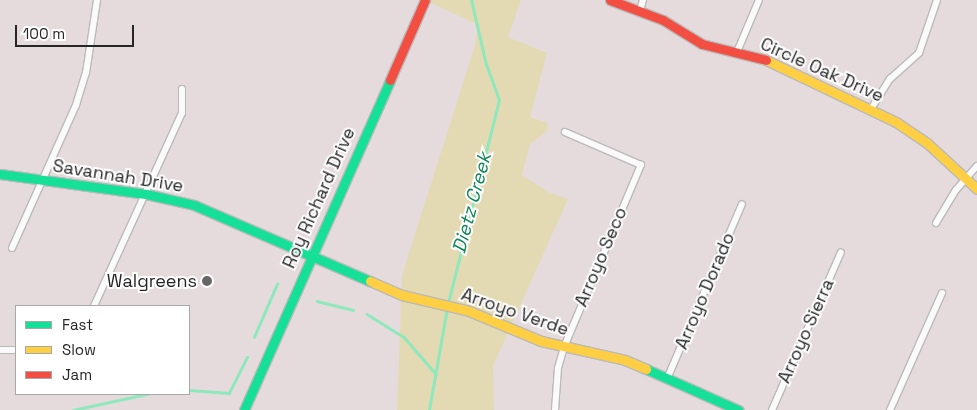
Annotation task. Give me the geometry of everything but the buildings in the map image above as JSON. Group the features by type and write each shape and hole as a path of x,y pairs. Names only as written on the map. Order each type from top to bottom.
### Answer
{"street":[{"path":"12,248 79,97 86,73 97,0"},
{"name":"Roy Richard Drive","path":"244,410 425,0"},
{"name":"Circle Oak Drive","path":"610,0 663,20 702,44 773,62 872,110 927,143 977,189"},
{"path":"640,11 643,0"},
{"path":"737,52 759,0"},
{"path":"872,110 890,79 919,53 937,0"},
{"path":"94,305 182,113 182,89"},
{"name":"Arroyo Seco","path":"555,410 558,368 564,347 641,165 565,132"},
{"path":"936,223 966,178 977,166"},
{"name":"Savannah Drive","path":"0,174 146,194 194,205 310,257"},
{"name":"Arroyo Dorado","path":"667,379 742,204"},
{"name":"Arroyo Sierra","path":"772,410 841,252"},
{"name":"Arroyo Verde","path":"310,257 402,295 431,304 460,308 564,347 625,360 738,410"},
{"path":"890,410 942,293"},
{"path":"0,350 15,350"}],"shaded area":[{"path":"425,0 521,0 508,37 547,53 530,117 547,123 548,130 530,144 522,175 550,193 568,199 493,366 494,410 397,410 402,275 475,45 478,25"}],"waterway":[{"name":"Dietz Creek","path":"448,303 499,100 486,65 471,0"},
{"path":"254,337 277,284"},
{"path":"317,301 353,310"},
{"name":"Dietz Creek","path":"429,410 447,308"},
{"path":"367,314 404,337 436,374"},
{"path":"190,390 229,393 247,357"},
{"path":"73,410 142,395"}],"traffic: fast":[{"path":"244,410 390,80"},
{"path":"0,174 146,194 194,205 370,281"},
{"path":"646,369 738,410"}],"traffic: slow":[{"path":"766,60 896,122 927,143 977,189"},
{"path":"370,281 402,295 469,311 541,341 625,360 646,369"}],"traffic: jam":[{"path":"390,80 425,0"},
{"path":"610,0 663,20 702,44 766,60"}],"place":[{"name":"Walgreens","path":"207,281"}]}
